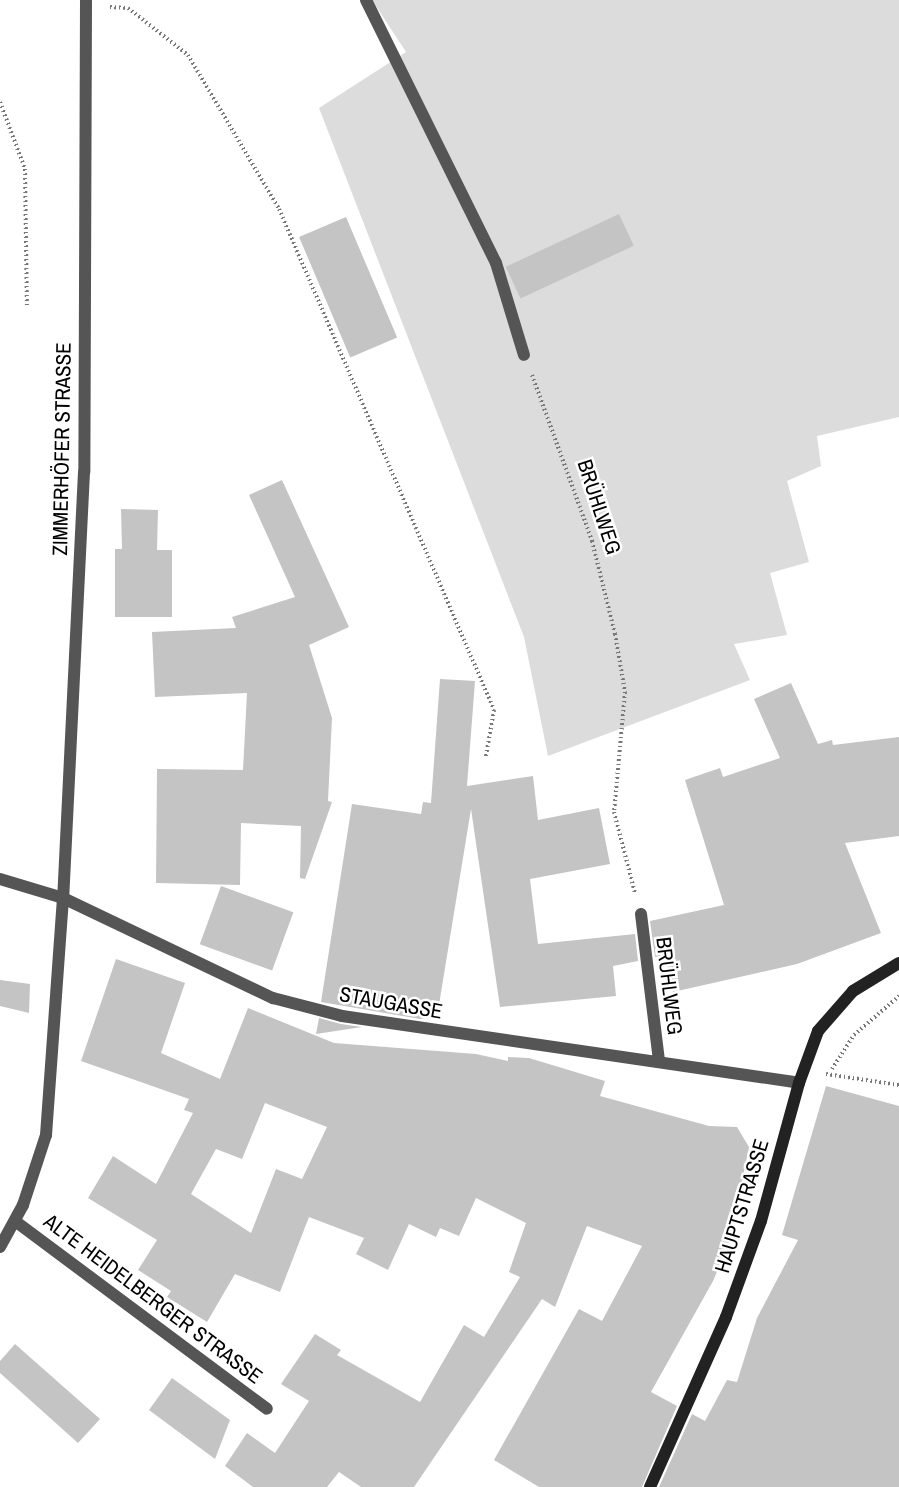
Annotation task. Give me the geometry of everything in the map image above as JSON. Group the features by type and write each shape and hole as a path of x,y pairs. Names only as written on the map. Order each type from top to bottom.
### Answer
{"main road":[{"name":"HAUPTSTRASSE","path":"650,1487 726,1317 762,1221 799,1083 818,1031 853,991 899,963"}],"street":[{"path":"366,0 496,263 524,355"},
{"name":"ZIMMERHÖFER STRASSE","path":"63,898 84,472 86,3"},
{"name":"STAUGASSE","path":"0,879 63,898 273,998 342,1016 659,1060 799,1083"},
{"name":"ALTE HEIDELBERGER STRASSE","path":"0,1247 15,1221 46,1135 63,898"},
{"name":"BRÜHLWEG","path":"641,914 659,1060"},
{"name":"ALTE HEIDELBERGER STRASSE","path":"15,1221 267,1409"}],"path":[{"path":"86,3 128,8 188,55 279,209 494,710 486,756"},
{"path":"0,102 25,170 27,305"},
{"name":"BRÜHLWEG","path":"524,355 592,542 615,634 625,692 614,812 641,914"},
{"path":"828,1074 854,1035 899,996"},
{"path":"803,1071 899,1085"}],"shaded area":[{"path":"372,0 899,0 899,417 817,436 821,466 787,481 809,562 770,573 787,635 734,644 750,680 548,756 524,637 319,108 406,52"}],"building":[{"path":"619,214 634,246 521,299 506,267"},
{"path":"346,217 397,338 350,358 299,237"},
{"path":"282,480 349,627 309,645 332,718 328,801 332,802 305,879 300,878 301,826 241,823 240,885 156,883 157,769 243,770 247,693 155,697 152,632 236,628 232,617 295,597 249,495"},
{"path":"121,509 158,510 157,550 172,550 172,617 115,617 115,549 122,549"},
{"path":"440,679 475,681 467,786 533,776 538,820 599,808 610,864 530,879 538,944 635,934 638,961 613,966 616,996 500,1007 471,809 437,1017 420,1019 321,1002 352,804 421,814 423,802 431,803"},
{"path":"791,683 818,744 832,740 833,745 899,737 899,836 845,843 881,933 797,964 673,992 665,955 655,957 650,921 724,905 685,780 720,768 723,777 780,758 754,699"},
{"path":"221,886 293,912 272,971 200,944"},
{"path":"116,959 185,983 161,1053 220,1079 248,1008 334,1043 476,1054 508,1061 508,1057 529,1058 605,1081 600,1096 709,1126 737,1127 749,1147 730,1241 713,1281 651,1392 677,1406 642,1487 539,1487 494,1460 579,1309 602,1321 642,1246 587,1226 555,1307 542,1299 414,1487 361,1487 339,1472 327,1487 253,1487 225,1466 247,1433 275,1453 309,1401 281,1384 315,1334 341,1350 337,1355 420,1402 464,1325 484,1337 520,1277 509,1272 526,1223 476,1198 459,1236 440,1228 436,1237 409,1224 388,1270 356,1254 364,1238 309,1217 280,1292 235,1274 207,1322 167,1297 171,1291 138,1270 157,1240 88,1198 113,1156 156,1184 193,1113 184,1110 189,1099 81,1061","holes":["265,1103 327,1127 302,1179 276,1169 251,1233 191,1194 216,1149 242,1159"]},
{"path":"0,980 30,984 29,1013 0,1006"},
{"path":"319,1018 341,1024 362,1027 316,1034"},
{"path":"826,1086 899,1106 899,1487 659,1487 692,1414 705,1421 727,1380 737,1382 757,1318 798,1240 782,1235"},
{"path":"15,1344 100,1419 78,1443 0,1373 0,1361"},
{"path":"172,1378 230,1420 215,1459 149,1410"}]}
